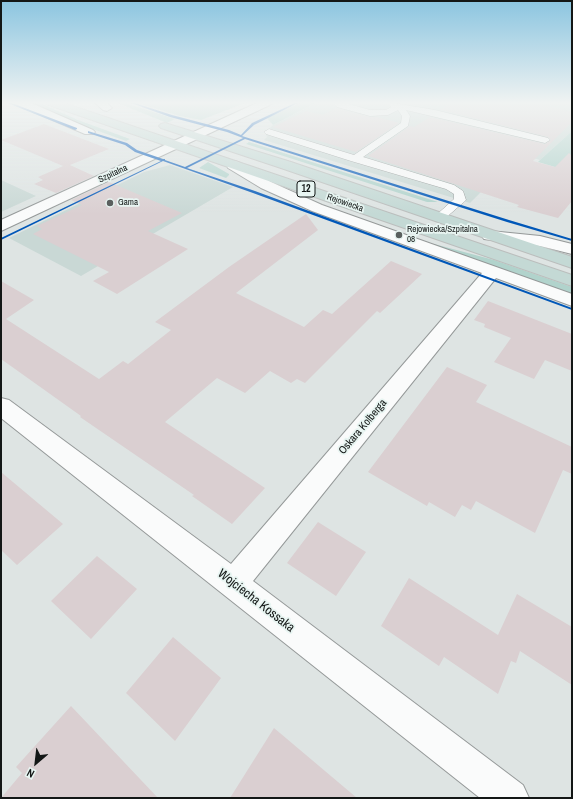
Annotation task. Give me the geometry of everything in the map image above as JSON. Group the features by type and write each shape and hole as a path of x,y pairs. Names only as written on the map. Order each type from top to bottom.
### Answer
{"highway":[{"name":"Rejowiecka","path":"158,139 572,281"},
{"name":"Rejowiecka","path":"208,139 572,263"}],"street":[{"name":"Szpitalna","path":"1,226 186,139"},
{"path":"233,165 266,185 317,208 572,300"},
{"name":"Rejowiecka","path":"490,236 533,240 572,249"},
{"name":"Oskara Kolberga","path":"233,583 492,272"},
{"name":"Wojciecha Kossaka","path":"1,406 233,583 510,798"}],"lane":[{"path":"292,139 450,187 459,193 460,200 439,218"},
{"path":"354,159 383,139"}],"shaded area":[{"path":"563,139 540,160 519,154 470,203 264,140"},
{"path":"170,165 233,187 81,276 9,238 144,172"},
{"path":"1,180 36,196 1,212"}],"green space":[{"path":"563,139 572,139 572,172 538,162"},
{"path":"249,142 438,202 427,202 246,144"},
{"path":"208,162 229,175 226,178 199,168"},
{"path":"434,244 494,260 572,287 572,294 433,246"}],"building":[{"path":"84,139 109,149 70,165 94,176 56,193 34,184 43,180 38,177 63,166 1,140"},
{"path":"314,139 375,139 356,152"},
{"path":"391,139 525,139 545,144 555,139 533,161 555,167 569,153 572,156 572,201 558,218 517,207 519,205 368,156"},
{"path":"109,182 182,213 148,231 188,249 117,294 93,281 109,272 33,234 42,229 37,226 82,205 71,200"},
{"path":"306,214 318,230 236,293 304,327 323,310 332,314 391,261 422,274 380,313 377,311 305,383 297,379 291,383 270,371 245,393 217,378 165,422 265,488 232,524 192,496 194,495 80,417 81,416 1,359 1,281 34,300 6,319 99,379 123,361 128,364 171,330 155,322 229,267"},
{"path":"488,301 572,334 572,371 545,360 534,379 494,362 511,338 484,327 485,324 474,320"},
{"path":"447,367 487,385 476,402 572,447 572,474 563,470 535,533 476,501 471,510 462,505 455,517 429,502 427,506 368,472"},
{"path":"1,472 63,524 17,565 1,550"},
{"path":"318,522 366,552 336,596 287,563"},
{"path":"97,556 137,589 91,639 51,601"},
{"path":"409,578 498,635 517,594 572,627 572,685 520,651 516,663 511,661 498,694 444,657 439,666 381,626"},
{"path":"173,637 221,678 175,741 126,693"},
{"path":"71,706 158,798 1,798 22,773 16,767"},
{"path":"274,728 357,798 230,798"}],"cycle path":[{"path":"111,139 126,144 136,151 254,192 572,309"},
{"path":"186,167 242,139"},
{"path":"249,139 572,240"},
{"path":"1,239 164,160"}],"place":[{"name":"Gama","path":"110,203"},
{"name":"Rejowiecka/Szpitalna 08","path":"399,235"}]}
